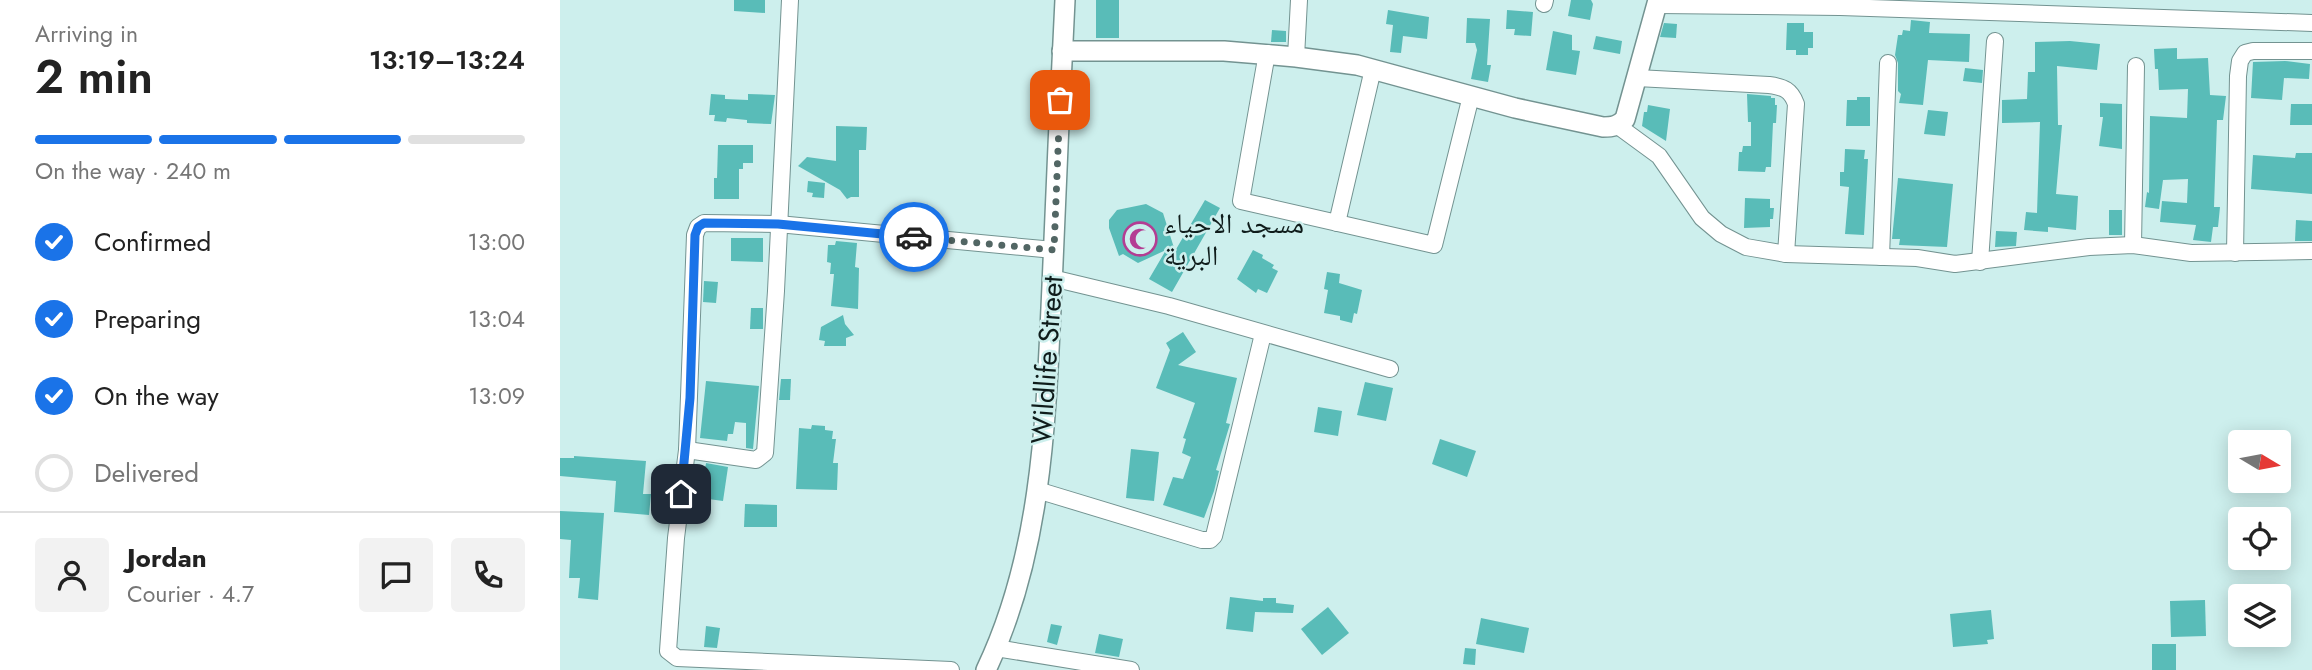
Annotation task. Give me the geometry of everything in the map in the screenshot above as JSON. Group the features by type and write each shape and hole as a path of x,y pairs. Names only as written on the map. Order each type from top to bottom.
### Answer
{"main road":[{"name":"Wildlife Street","path":"986,670 996,649 1027,555 1037,489 1048,378 1065,0"},
{"path":"1062,51 1224,51 1296,57 1373,69 1603,128 1618,126 1625,119 1658,2"}],"street":[{"path":"687,450 756,460 765,453 790,0"},
{"path":"1296,57 1299,0"},
{"path":"1658,2 2312,23"},
{"path":"1980,262 1995,41"},
{"path":"2235,253 2240,61 2245,53 2253,51 2312,51"},
{"path":"1267,53 1241,201 1434,245 1471,96"},
{"path":"1881,257 1888,63"},
{"path":"2133,245 2136,66"},
{"path":"1337,223 1373,69"},
{"path":"1637,78 1769,85 1784,88 1793,95 1796,104 1786,254"},
{"path":"1618,126 1659,156 1702,218 1721,234 1746,247 1786,254 1917,258 1955,264 2089,247 2133,245 2191,253 2312,251"},
{"path":"951,670 677,659 668,651 676,538 687,450 695,235 698,227 704,223 778,224 1054,250"},
{"path":"1052,278 1169,306 1390,369"},
{"path":"1037,489 1202,540 1210,540 1214,536 1263,334"},
{"path":"996,649 1131,670"}],"building":[{"path":"734,0 765,0 765,13 734,11"},
{"path":"1096,0 1119,0 1119,38 1096,38"},
{"path":"1571,0 1591,0 1593,4 1590,20 1568,16"},
{"path":"1388,10 1429,17 1427,39 1403,36 1401,53 1390,52 1393,25 1386,24"},
{"path":"1507,10 1533,12 1531,36 1514,35 1515,29 1506,29"},
{"path":"1467,18 1490,19 1487,65 1491,65 1488,82 1471,79 1477,50 1475,43 1466,43"},
{"path":"1911,20 1930,22 1929,33 1970,34 1969,62 1928,60 1923,105 1899,103 1901,94 1898,91 1898,63 1895,55 1898,35 1902,35 1903,30 1910,31"},
{"path":"1664,23 1677,24 1676,38 1660,37"},
{"path":"1787,23 1804,23 1804,32 1813,32 1813,48 1808,48 1808,55 1796,55 1796,50 1786,50"},
{"path":"1272,30 1286,31 1286,42 1271,42"},
{"path":"1553,31 1572,35 1572,50 1580,51 1576,75 1546,70"},
{"path":"1596,36 1622,41 1620,54 1593,49"},
{"path":"2035,42 2100,44 2097,70 2057,66 2058,125 2062,125 2056,194 2078,196 2076,230 2048,227 2048,232 2024,230 2026,212 2037,213 2040,122 2002,123 2002,100 2027,99 2028,72 2035,72"},
{"path":"2177,48 2177,59 2208,58 2210,95 2226,96 2223,120 2217,120 2214,207 2220,207 2218,227 2213,227 2211,242 2193,240 2196,225 2160,222 2162,201 2187,203 2188,179 2163,180 2159,209 2145,207 2147,192 2149,193 2150,116 2187,118 2188,89 2159,90 2158,69 2155,69 2154,49"},
{"path":"2285,61 2310,64 2309,79 2284,78 2282,100 2251,98 2253,62"},
{"path":"1965,68 1983,70 1982,83 1963,81"},
{"path":"711,94 725,95 725,99 748,100 748,94 775,95 771,124 747,123 747,120 727,118 726,122 714,121 715,115 709,115"},
{"path":"1747,94 1771,96 1775,98 1777,105 1776,123 1773,123 1771,167 1766,167 1765,172 1738,171 1739,152 1742,152 1743,146 1751,146"},
{"path":"1857,97 1870,97 1870,126 1846,126 1847,100 1857,100"},
{"path":"2100,103 2122,104 2122,149 2099,146 2103,117 2100,117"},
{"path":"2291,104 2312,104 2312,125 2290,125"},
{"path":"1648,105 1670,109 1666,141 1642,126"},
{"path":"1928,110 1948,112 1945,136 1924,134"},
{"path":"836,126 867,127 866,150 859,150 859,197 847,199 840,190 798,166 807,157 836,161"},
{"path":"718,145 753,145 753,163 743,163 743,169 739,169 739,199 714,199"},
{"path":"1845,149 1865,150 1864,159 1868,159 1864,235 1845,234 1849,187 1840,186 1840,172 1844,172"},
{"path":"2296,153 2312,153 2312,194 2251,189 2253,155 2295,158"},
{"path":"1898,178 1953,184 1947,247 1899,245 1900,239 1892,239"},
{"path":"808,181 825,183 824,198 812,197 813,193 807,192"},
{"path":"1745,198 1770,199 1770,208 1774,208 1770,227 1744,228"},
{"path":"1205,200 1220,208 1172,292 1149,279 1166,250 1138,263 1123,254 1119,256 1109,228 1109,220 1117,210 1146,204 1163,213 1175,251"},
{"path":"2109,210 2122,210 2122,235 2109,235"},
{"path":"2296,220 2312,221 2312,241 2295,241"},
{"path":"1996,231 2017,232 2016,246 1995,247"},
{"path":"731,238 763,238 763,262 731,261"},
{"path":"836,241 857,243 855,267 859,268 858,309 831,306 834,274 830,274 831,263 827,262 828,245 835,245"},
{"path":"1253,250 1263,255 1262,258 1274,265 1272,268 1278,271 1267,293 1258,289 1256,293 1237,279"},
{"path":"1327,272 1340,274 1339,283 1362,290 1357,314 1354,313 1352,323 1340,320 1340,316 1324,313 1328,290 1324,289"},
{"path":"704,281 718,282 716,303 703,302"},
{"path":"751,308 763,308 763,329 750,329"},
{"path":"843,315 845,324 854,335 846,338 846,346 824,346 825,341 819,340 821,327"},
{"path":"1183,332 1196,352 1178,365 1237,378 1226,423 1230,424 1216,470 1219,471 1204,518 1163,505 1173,477 1183,479 1191,457 1182,453 1186,439 1183,438 1195,403 1156,388 1170,350 1166,343"},
{"path":"781,379 791,379 790,400 779,400"},
{"path":"706,381 759,386 753,449 746,448 746,423 735,422 733,434 728,434 727,441 700,438"},
{"path":"1365,382 1393,388 1386,421 1357,415"},
{"path":"1318,407 1342,411 1338,436 1314,432"},
{"path":"812,425 825,426 825,430 833,431 832,439 836,439 833,463 838,463 837,490 796,489 799,428 811,429"},
{"path":"1440,439 1476,451 1467,477 1432,464"},
{"path":"1131,449 1159,452 1154,501 1126,498"},
{"path":"574,456 646,461 643,494 651,494 649,515 614,512 616,481 560,476 560,458"},
{"path":"706,463 728,467 723,501 701,498"},
{"path":"745,504 777,505 777,527 744,527"},
{"path":"560,511 604,513 598,600 578,598 580,578 569,578 571,540 560,539"},
{"path":"1230,597 1263,601 1263,598 1276,598 1276,603 1294,605 1293,613 1255,612 1253,632 1226,629"},
{"path":"2205,600 2206,636 2171,637 2170,601"},
{"path":"1328,607 1349,633 1322,655 1301,629"},
{"path":"1991,610 1994,639 1987,640 1988,644 1953,647 1950,614"},
{"path":"1481,618 1529,628 1524,653 1476,644"},
{"path":"1051,624 1062,626 1057,645 1047,642"},
{"path":"706,626 720,628 717,648 704,647"},
{"path":"1099,634 1123,639 1119,657 1095,653"},
{"path":"2152,644 2176,644 2176,670 2152,670"},
{"path":"1465,648 1476,649 1475,665 1463,664"}],"way so far":[{"path":"914,237 1054,250 1060,100"}],"place":[{"name":"مسجد الاحياء البرية","path":"1140,239"}],"route":[{"path":"681,494 689,424 695,235 698,227 704,223 778,224 914,237"}]}
